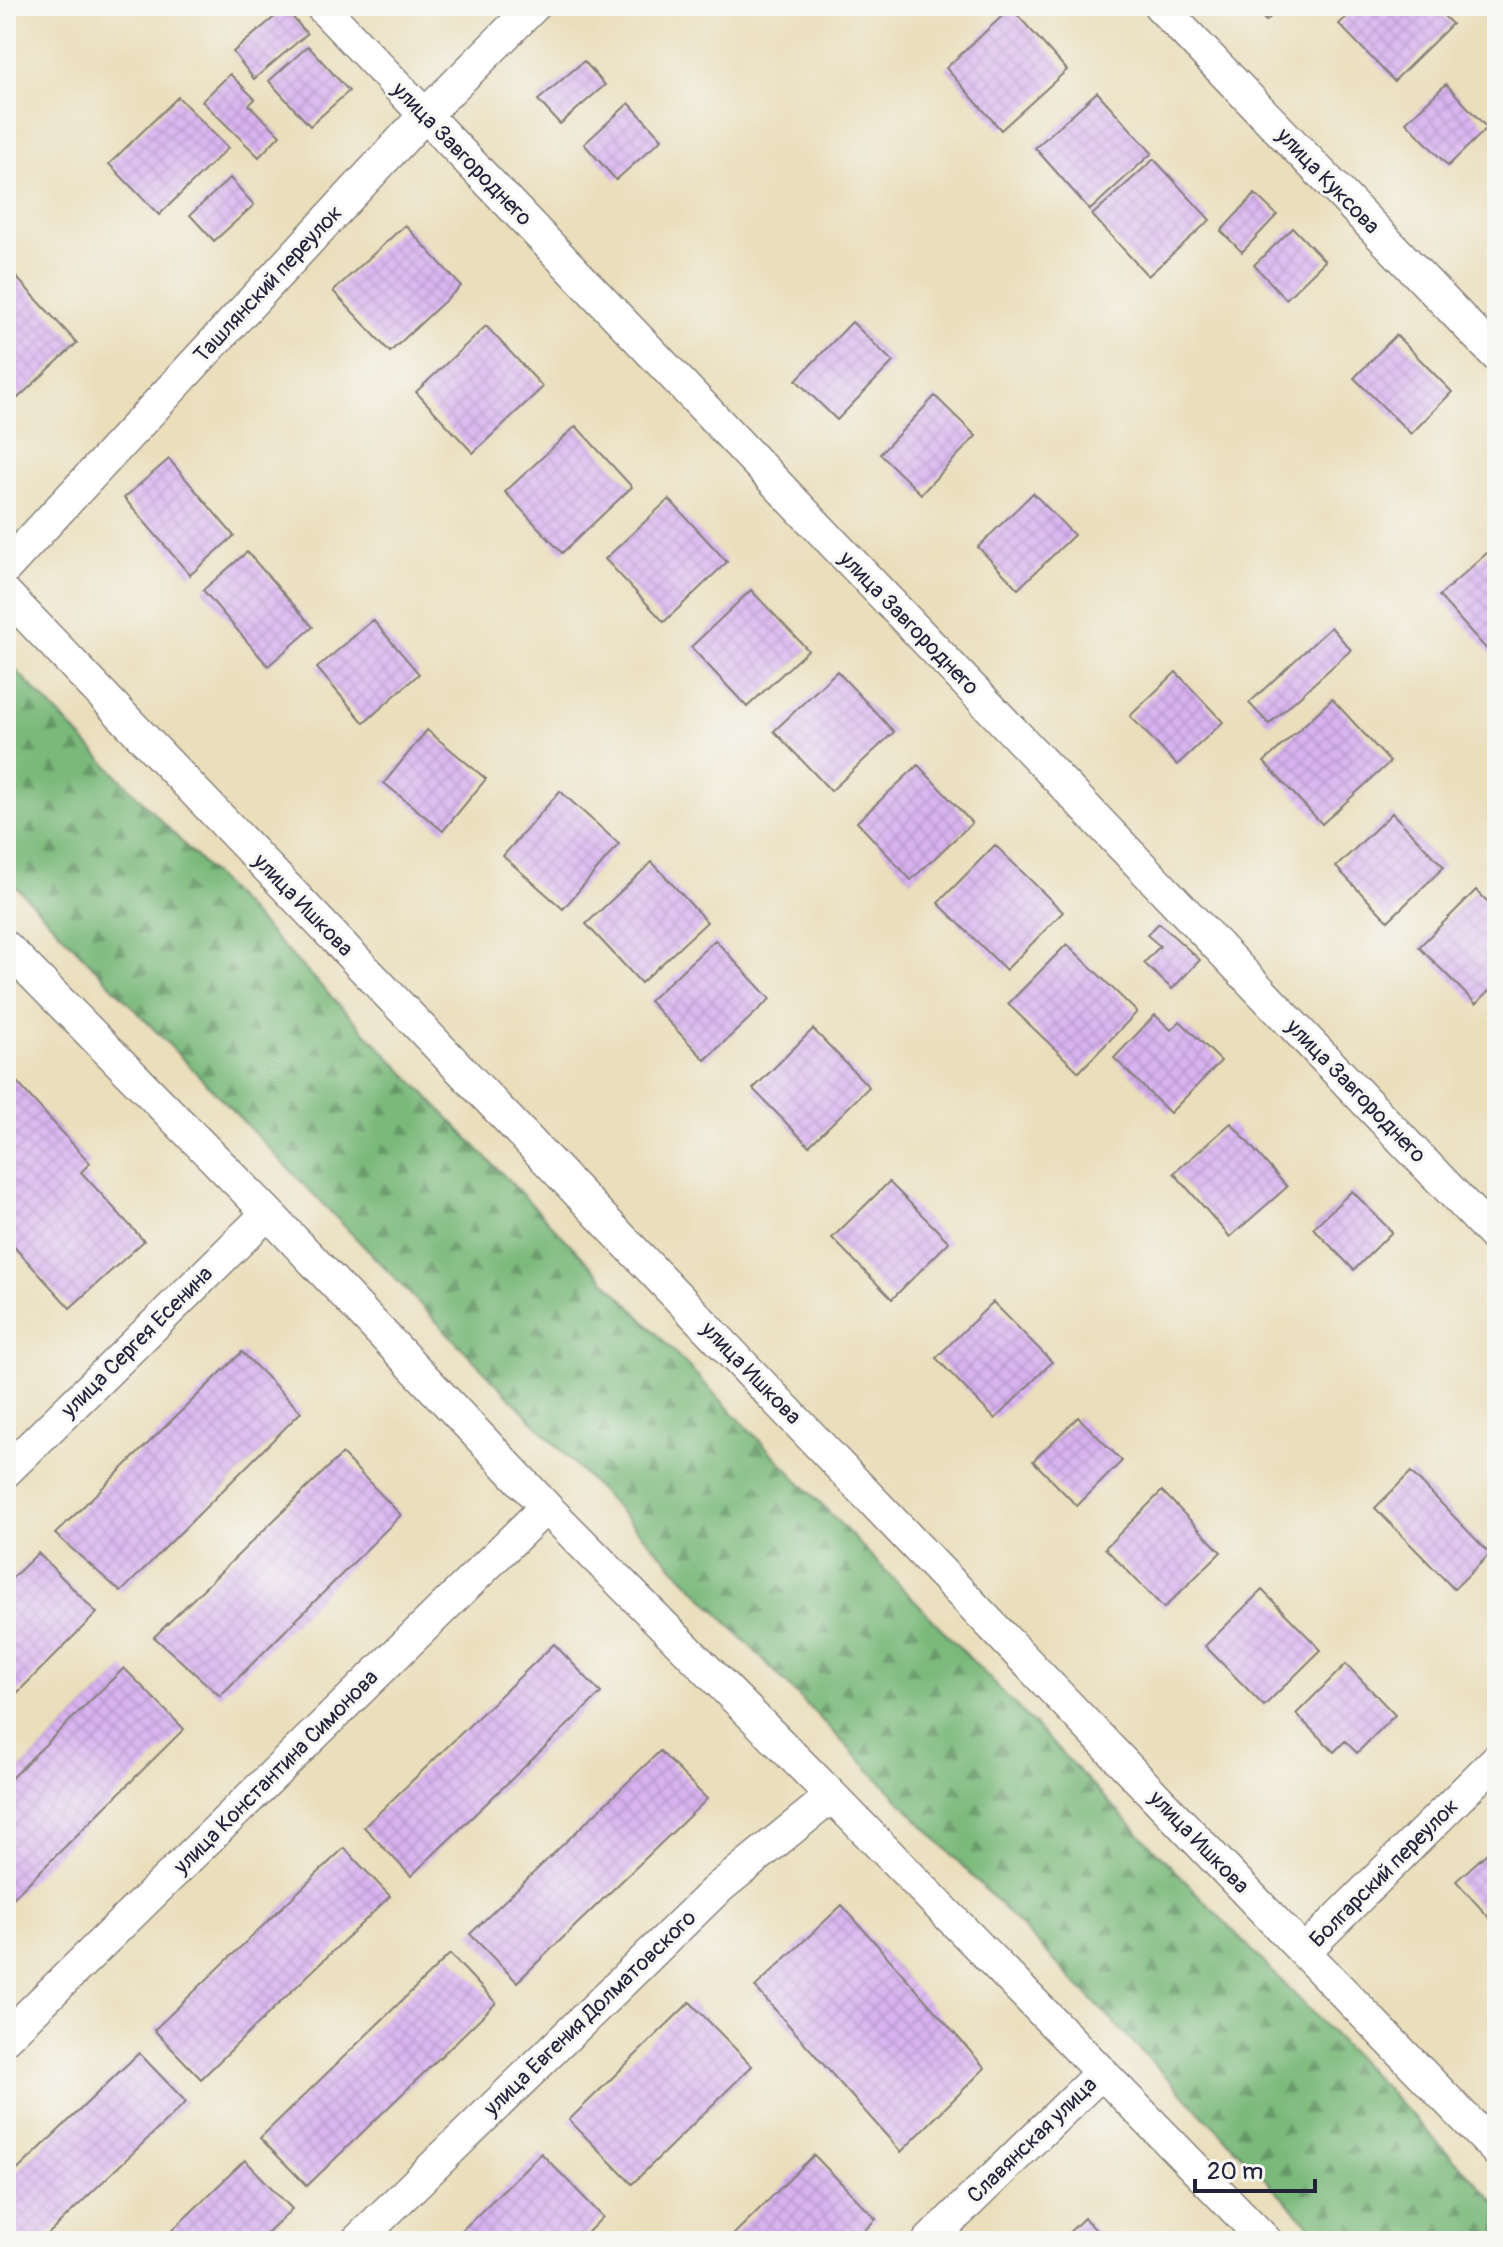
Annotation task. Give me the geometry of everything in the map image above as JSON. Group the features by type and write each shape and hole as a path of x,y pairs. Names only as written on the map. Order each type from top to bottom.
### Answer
{"street":[{"name":"улица Завгороднего","path":"321,6 1497,1239"},
{"name":"Ташлянский переулок","path":"6,567 425,115 534,6"},
{"name":"улица Куксова","path":"1160,6 1497,356"},
{"name":"улица Ишкова","path":"6,594 1497,2151"},
{"path":"6,947 268,1213 546,1507 1266,2241"},
{"name":"улица Сергея Есенина","path":"6,1471 268,1213"},
{"name":"улица Константина Симонова","path":"6,2037 546,1507"},
{"name":"Болгарский переулок","path":"1304,1952 1497,1759"},
{"name":"улица Евгения Долматовского","path":"357,2241 715,1891 832,1796"},
{"name":"Славянская улица","path":"929,2241 1102,2072"}],"green space":[{"path":"6,660 1497,2204 1497,2241 1325,2241 6,876"}],"building":[{"path":"1251,6 1282,6 1266,21"},
{"path":"1358,6 1434,6 1452,24 1394,81 1339,24"},
{"path":"285,8 307,34 254,79 233,52"},
{"path":"1011,8 1067,70 1001,130 946,68"},
{"path":"308,46 349,91 310,126 269,81"},
{"path":"584,61 605,85 560,124 538,100"},
{"path":"230,74 255,99 249,105 280,135 259,157 202,101"},
{"path":"1446,84 1487,128 1448,166 1406,122"},
{"path":"1097,92 1152,153 1090,210 1035,148"},
{"path":"178,97 228,148 159,215 109,164"},
{"path":"629,103 662,139 616,180 584,144"},
{"path":"1154,159 1210,220 1148,276 1092,215"},
{"path":"230,178 254,205 214,241 190,215"},
{"path":"1255,194 1277,215 1242,252 1221,231"},
{"path":"405,225 461,286 390,352 333,291"},
{"path":"1293,228 1325,261 1286,299 1254,265"},
{"path":"17,278 77,343 18,398 6,386 6,289"},
{"path":"852,322 893,362 837,420 796,380"},
{"path":"486,326 543,387 473,453 416,392"},
{"path":"1396,335 1452,392 1411,434 1354,378"},
{"path":"935,396 976,436 921,494 880,454"},
{"path":"576,426 632,487 562,553 505,492"},
{"path":"169,459 234,536 190,575 124,498"},
{"path":"1033,493 1074,535 1018,589 978,547"},
{"path":"669,499 727,562 664,622 605,559"},
{"path":"1497,544 1497,661 1439,596"},
{"path":"247,552 313,627 268,666 203,590"},
{"path":"751,590 808,650 747,707 691,647"},
{"path":"373,620 419,674 364,723 317,668"},
{"path":"1331,627 1351,650 1269,724 1249,703"},
{"path":"837,671 894,732 831,791 774,731"},
{"path":"1176,672 1223,722 1177,765 1130,716"},
{"path":"1332,699 1390,762 1322,824 1264,762"},
{"path":"427,730 486,779 443,831 384,783"},
{"path":"918,765 972,823 911,880 857,822"},
{"path":"560,791 619,844 563,909 503,856"},
{"path":"1392,813 1444,867 1388,921 1336,867"},
{"path":"995,845 1063,912 1006,970 938,903"},
{"path":"652,862 707,922 641,983 586,924"},
{"path":"1476,890 1497,911 1497,983 1476,1004 1419,947"},
{"path":"1159,923 1200,960 1172,989 1144,963 1160,946 1147,935"},
{"path":"715,940 770,999 705,1060 649,1001"},
{"path":"1067,944 1137,1012 1079,1072 1008,1004"},
{"path":"1155,1015 1171,1030 1180,1021 1221,1061 1170,1113 1114,1058"},
{"path":"813,1029 869,1087 809,1146 753,1089"},
{"path":"6,1070 90,1163 81,1172 144,1241 70,1308 6,1238"},
{"path":"1231,1123 1287,1187 1230,1237 1174,1173"},
{"path":"889,1182 949,1242 892,1299 832,1238"},
{"path":"1352,1191 1392,1232 1354,1270 1313,1228"},
{"path":"993,1302 1052,1362 995,1419 936,1358"},
{"path":"242,1352 301,1412 121,1592 55,1534"},
{"path":"1078,1417 1122,1461 1077,1506 1033,1461"},
{"path":"342,1454 401,1515 220,1696 154,1637"},
{"path":"1411,1472 1490,1554 1454,1589 1375,1508"},
{"path":"1162,1491 1221,1552 1164,1608 1105,1548"},
{"path":"38,1553 97,1613 6,1704 6,1584"},
{"path":"1262,1590 1321,1650 1264,1706 1205,1646"},
{"path":"554,1644 601,1693 411,1876 364,1827"},
{"path":"1346,1664 1395,1715 1357,1753 1345,1741 1334,1752 1296,1714"},
{"path":"124,1668 184,1729 6,1905 6,1783"},
{"path":"660,1751 707,1799 517,1982 470,1934"},
{"path":"1497,1844 1497,1917 1492,1921 1456,1881"},
{"path":"344,1848 390,1896 201,2079 154,2030"},
{"path":"842,1905 985,2068 901,2152 755,1987"},
{"path":"450,1954 496,2003 307,2186 260,2138"},
{"path":"690,2002 752,2066 632,2184 569,2120"},
{"path":"139,2053 186,2102 41,2241 6,2241 6,2181"},
{"path":"541,2153 603,2217 579,2241 451,2241"},
{"path":"814,2155 876,2219 854,2241 727,2241"},
{"path":"245,2160 292,2209 259,2241 161,2241"},
{"path":"1084,2218 1107,2241 1060,2241"}]}
